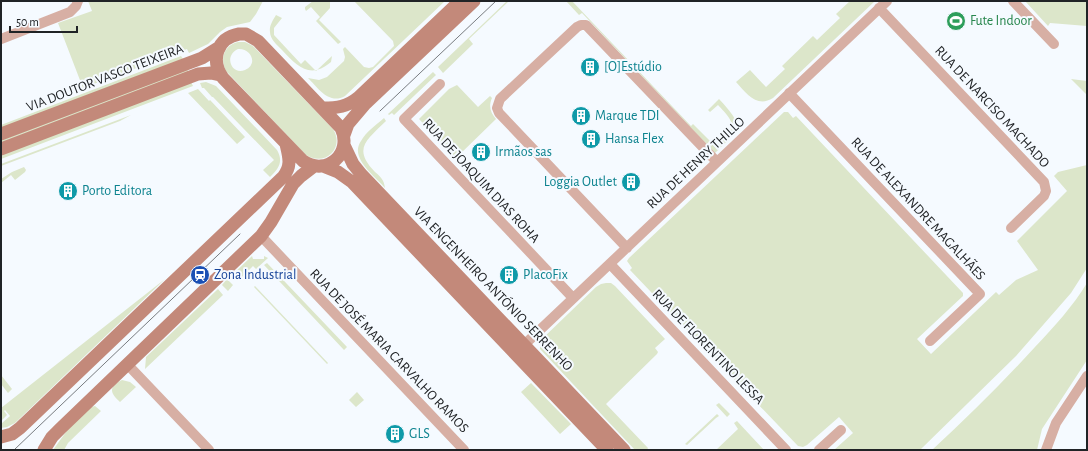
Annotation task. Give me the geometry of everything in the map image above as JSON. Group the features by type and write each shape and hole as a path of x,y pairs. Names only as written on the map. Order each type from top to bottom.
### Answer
{"main road":[{"path":"323,108 339,108 347,106 356,100 460,1"},
{"path":"44,450 52,437 261,236 293,184 301,176 319,166 336,160 340,154 348,124 358,112 474,1"},
{"name":"VIA DOUTOR VASCO TEIXEIRA","path":"1,134 202,58 218,48 232,35 246,34 258,41 323,108"},
{"path":"218,48 216,65 220,75"},
{"name":"VIA DOUTOR VASCO TEIXEIRA","path":"1,149 194,76 203,73 220,75"},
{"name":"VIA ENGENHEIRO ANTÓNIO SERRENHO","path":"220,75 303,161 338,172 352,182 607,450"},
{"name":"VIA ENGENHEIRO ANTÓNIO SERRENHO","path":"323,108 341,128 352,164 624,450"},
{"path":"1,437 12,434 20,428 283,177 286,173 290,160 286,144"}],"street":[{"path":"1,39 70,12 76,6 78,1"},
{"name":"RUA DE HENRY THILLO","path":"524,345 887,1"},
{"path":"1013,1 1054,44"},
{"name":"RUA DE NARCISO MACHADO","path":"879,8 1044,182 1046,191 1044,196 1011,228"},
{"path":"627,248 499,113 497,108 500,99 577,27 582,24 586,25 717,162"},
{"name":"RUA DE JOAQUIM DIAS ROHA","path":"440,84 404,119 573,298"},
{"name":"RUA DE ALEXANDRE MAGALHÃES","path":"789,93 980,294 930,341"},
{"name":"RUA DE JOSÉ MARIA CARVALHO RAMOS","path":"261,236 464,450"},
{"name":"RUA DE FLORENTINO LESSA","path":"610,264 786,450"},
{"path":"127,364 208,450"},
{"path":"1046,450 1056,423 1087,376"},
{"path":"819,450 841,430"}],"green space":[{"path":"88,1 263,1 250,22 227,27 208,44 189,53 187,49 83,88 58,23 92,11"},
{"path":"313,1 330,2 330,8 319,20 341,42 338,44 316,21 320,17 311,7 306,11 305,7"},
{"path":"354,1 445,1 345,96 339,98 329,97 308,78 319,80 327,77 344,61 345,57 343,49 345,47 364,67 369,68 373,67 394,46 393,41"},
{"path":"507,1 509,1 469,39 473,44 443,73 438,67"},
{"path":"566,1 572,1 691,126 693,124 715,146 727,135 732,126 729,118 718,105 710,112 708,110 719,99 736,122 735,132 715,153 582,13 579,15"},
{"path":"850,1 875,1 773,98 767,101 757,100 748,95 736,82 750,70 766,87 785,69 782,66 813,36 817,40 840,18 836,14"},
{"path":"1025,1 1087,1 1087,26 1050,23 1048,26"},
{"path":"276,15 282,18 274,28 274,35 301,64 305,60 315,70 304,69 299,66 272,39 270,35 270,28"},
{"path":"245,42 253,46 333,129 337,143 331,154 320,159 306,155 226,71 223,61 224,53 233,44","holes":["238,49 243,49 250,54 252,61 249,68 240,71 233,68 230,60 233,52"]},
{"path":"181,56 183,59 1,128 1,125"},
{"path":"332,56 331,62 317,70"},
{"path":"187,69 189,72 1,143 1,140"},
{"path":"433,72 436,75 394,115 392,113 389,115 388,114"},
{"path":"1071,79 1087,81 1087,95"},
{"path":"191,82 193,86 1,159 1,154"},
{"path":"206,82 216,86 277,150 280,162 270,177 263,170 274,160 204,88 202,88 200,83"},
{"path":"457,85 478,107 490,96 492,98 490,104 491,110 496,119 456,158 419,119 449,89"},
{"path":"198,89 245,137 237,144 188,93"},
{"path":"784,112 788,112 793,118 796,116 963,293 963,296 917,339 931,354 996,292 999,295 1016,280 1038,270 1017,241 1067,191 1054,176 1058,172 1087,165 1087,268 1071,293 1016,356 920,450 834,450 853,433 839,417 807,445 803,447 798,446 630,270 632,268 627,261 629,258"},
{"path":"131,115 120,121 1,166 1,164"},
{"path":"384,118 386,121 368,139 363,150 364,157 368,164 382,179 385,188 365,166 358,154 358,147 361,141 371,129"},
{"path":"24,167 26,170 25,172 15,180 11,175 1,183 1,179"},
{"path":"252,256 253,259 264,259 264,256 268,258 256,269 253,266 239,280 233,274"},
{"path":"267,263 347,347 344,350 264,265"},
{"path":"165,279 15,423 1,428 1,424 10,416 5,410 4,411 7,415 1,421 1,408"},
{"path":"227,279 233,285 228,291 222,285"},
{"path":"606,283 611,283 615,286 665,339 655,348 658,352 657,354 606,404 648,448 647,450 635,450 540,349 540,342 542,339 596,287"},
{"path":"1087,283 1087,360 1042,429 1037,450 932,450 1010,374 1056,324 1082,292"},
{"path":"255,286 328,363 327,364 254,287"},
{"path":"218,289 223,295 145,369 146,357"},
{"path":"1,375 12,389 8,393 1,384"},
{"path":"122,380 130,382 136,387 120,402 114,396 112,390 114,385"},
{"path":"531,383 571,424 560,434 521,392"},
{"path":"357,392 364,400 356,407 349,400"},
{"path":"719,403 730,414 727,417 716,405"},
{"path":"95,406 101,411 68,443 64,450 53,450 71,425 91,407"},
{"path":"717,414 719,416 687,445 685,444"},
{"path":"737,421 764,450 716,450 738,429 734,423"}],"tram line":[{"path":"380,111 496,1"},
{"path":"14,450 240,234"}],"place":[{"name":"Fute Indoor","path":"956,21"},
{"name":"[O]Estúdio","path":"590,67"},
{"name":"Marque TDI","path":"581,116"},
{"name":"Hansa Flex","path":"591,139"},
{"name":"Irmãos sas","path":"481,152"},
{"name":"Loggia Outlet","path":"631,182"},
{"name":"Porto Editora","path":"68,191"},
{"name":"Zona Industrial","path":"200,275"},
{"name":"PlacoFix","path":"509,275"},
{"name":"GLS","path":"395,434"}]}
